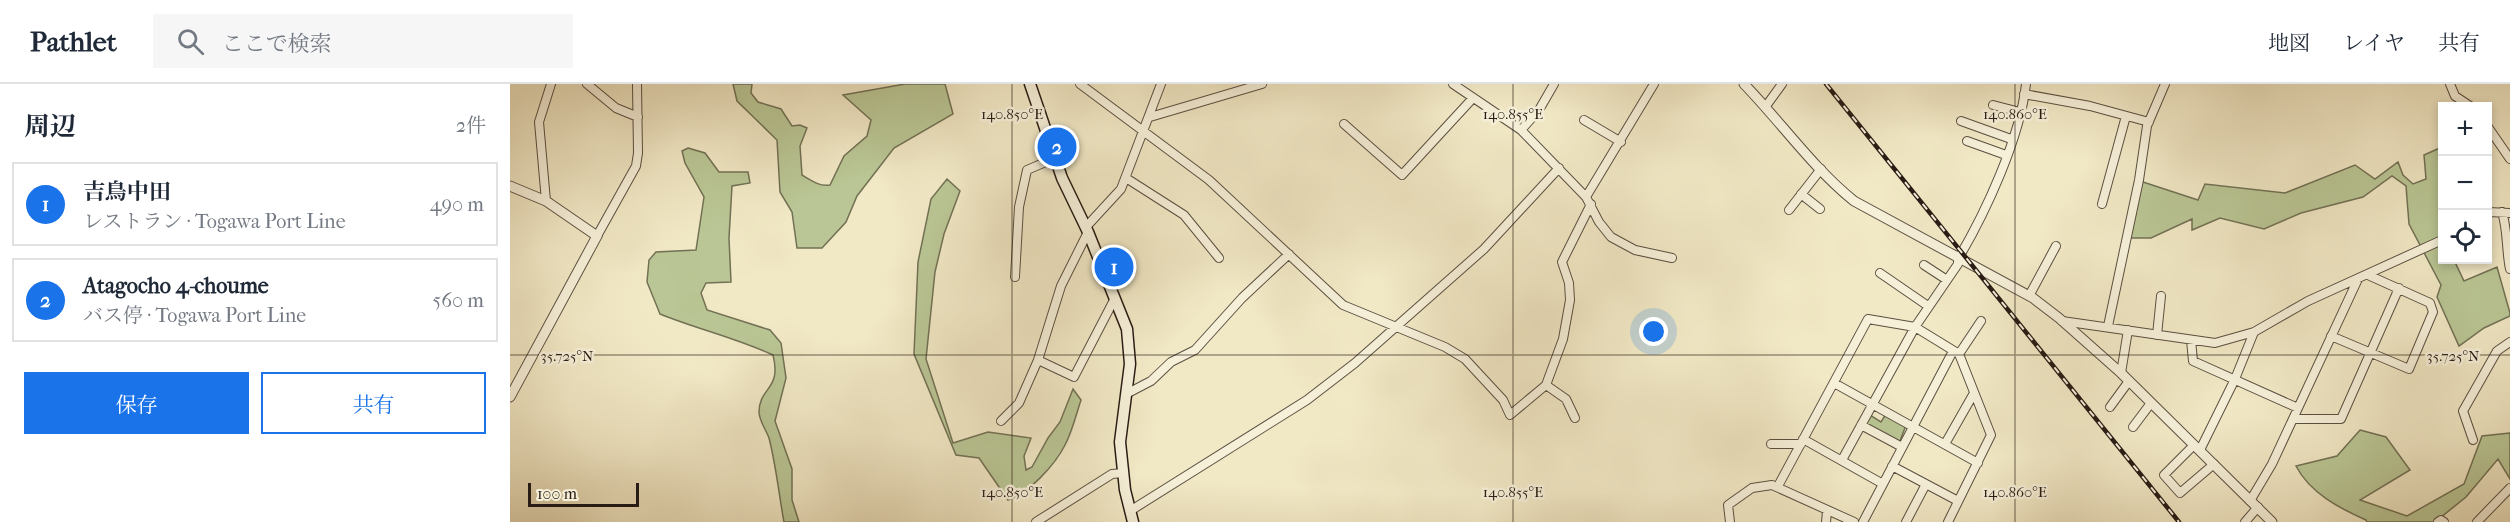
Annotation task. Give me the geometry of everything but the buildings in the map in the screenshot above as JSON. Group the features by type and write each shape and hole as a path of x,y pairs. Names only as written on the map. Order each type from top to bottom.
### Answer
{"main road":[{"path":"1030,84 1054,158 1115,298 1129,342 1128,393 1120,442 1131,517"}],"street":[{"path":"546,201 539,122 551,84"},
{"path":"587,84 616,108 639,117"},
{"path":"510,397 636,166 639,117 637,84"},
{"path":"1080,84 1209,180 1343,305 1445,347 1465,359 1503,400 1510,415 1546,385 1568,322 1569,283 1562,262 1589,200 1654,84"},
{"path":"1001,421 1019,404 1038,360 1061,286 1087,230 1121,189 1161,84"},
{"path":"1150,117 1262,84"},
{"path":"1453,84 1521,130 1589,200 1599,222 1611,237 1635,250 1672,258"},
{"path":"1521,130 1539,110 1554,84"},
{"path":"1744,84 1766,106 1833,184 1854,201 2029,296 2062,321 2129,381 2272,522"},
{"path":"1766,106 1782,84"},
{"path":"1842,460 1915,327 1958,264 1958,259 1999,177 2020,112 2026,84"},
{"path":"2108,326 2149,122 2165,84"},
{"path":"2450,84 2455,96 2464,102"},
{"path":"2025,94 2090,106 2149,122"},
{"path":"1344,124 1402,175 1473,98"},
{"path":"1993,105 2020,112"},
{"path":"2102,204 2126,116"},
{"path":"1584,120 1621,142"},
{"path":"1961,122 2011,139"},
{"path":"2492,135 2510,159"},
{"path":"1967,141 2006,155"},
{"path":"1015,277 1019,207 1027,170 1054,158"},
{"path":"1131,517 1307,400 1355,363 1484,249 1559,168"},
{"path":"1789,210 1821,169"},
{"path":"1126,178 1184,215 1219,258"},
{"path":"510,186 546,201 597,236"},
{"path":"1801,194 1820,209"},
{"path":"2506,213 2507,256 2510,269"},
{"path":"2062,321 2215,343 2254,332 2308,301 2438,242"},
{"path":"2029,296 2056,246"},
{"path":"1128,393 1151,381 1171,362 1195,350 1242,298 1289,254"},
{"path":"1924,265 1947,280"},
{"path":"1880,273 1928,306"},
{"path":"2331,336 2409,369 2433,312 2430,303 2368,275"},
{"path":"2245,522 2358,279"},
{"path":"2293,419 2341,419 2399,288"},
{"path":"2157,335 2161,296"},
{"path":"1038,360 1074,376 1115,298"},
{"path":"1778,486 1868,319 1915,327 1956,352 1992,435 1948,522"},
{"path":"1863,522 1913,426 1956,352 1981,321"},
{"path":"2121,374 2128,330"},
{"path":"2214,464 2180,493 2164,475 2197,447 2235,379 2254,332"},
{"path":"2191,340 2193,361 2298,408"},
{"path":"2473,440 2463,411 2497,351 2510,342"},
{"path":"2110,407 2129,381"},
{"path":"1834,383 1978,463"},
{"path":"1546,385 1566,399 1575,418"},
{"path":"1946,444 1974,393"},
{"path":"2133,427 2151,403"},
{"path":"1861,425 1902,447"},
{"path":"1771,444 1802,441 1842,460 1883,484"},
{"path":"1892,466 1959,501"},
{"path":"1036,522 1112,474 1123,473"},
{"path":"1906,522 1926,484"},
{"path":"1730,522 1728,505 1741,495 1762,486 1778,486 1854,522"},
{"path":"2477,522 2510,488"},
{"path":"1826,522 1827,511"},
{"path":"2438,522 2440,520 2444,522"}],"green space":[{"path":"733,84 752,84 751,93 758,102 781,109 792,126 800,125 807,128 800,146 802,175 823,185 830,185 844,156 867,136 871,120 843,95 905,84 945,84 953,114 894,148 857,196 846,222 822,248 797,248 792,212 780,192 777,140 737,101"},
{"path":"688,148 705,153 719,172 748,172 750,183 732,186 729,238 731,282 706,283 701,293 707,310 770,330 781,343 786,378 775,421 792,469 792,500 799,522 784,522 769,438 759,415 762,397 773,382 775,375 773,355 660,314 647,282 649,260 656,252 696,250 704,197 685,163 682,151"},
{"path":"2438,149 2438,264 2456,264 2464,281 2497,267 2510,313 2510,316 2484,328 2459,346 2437,297 2441,285 2409,224 2406,186 2392,176 2363,197 2301,213 2264,229 2220,218 2192,230 2192,219 2151,238 2129,238 2140,181 2198,200 2205,184 2285,193 2355,165 2375,179 2398,162 2403,175 2413,184 2426,179 2424,155"},
{"path":"947,179 960,191 944,234 935,272 926,359 953,443 988,432 1031,438 1024,456 1026,470 1032,467 1060,422 1073,389 1081,400 1072,429 1061,453 1033,485 1008,500 979,458 956,455 914,354 918,262 931,199"},
{"path":"1886,414 1906,425 1900,441 1896,442 1865,424 1870,415 1881,422"},
{"path":"2360,430 2386,437 2410,470 2360,500 2407,516 2464,484 2482,436 2510,433 2510,479 2498,459 2466,497 2435,522 2367,522 2317,492 2296,466 2337,456"}],"railway":[{"path":"1826,84 2179,522"}],"place":[{"name":"Atagocho 4-choume","path":"1057,147"},
{"name":"吉鳥中田","path":"1114,267"}]}
